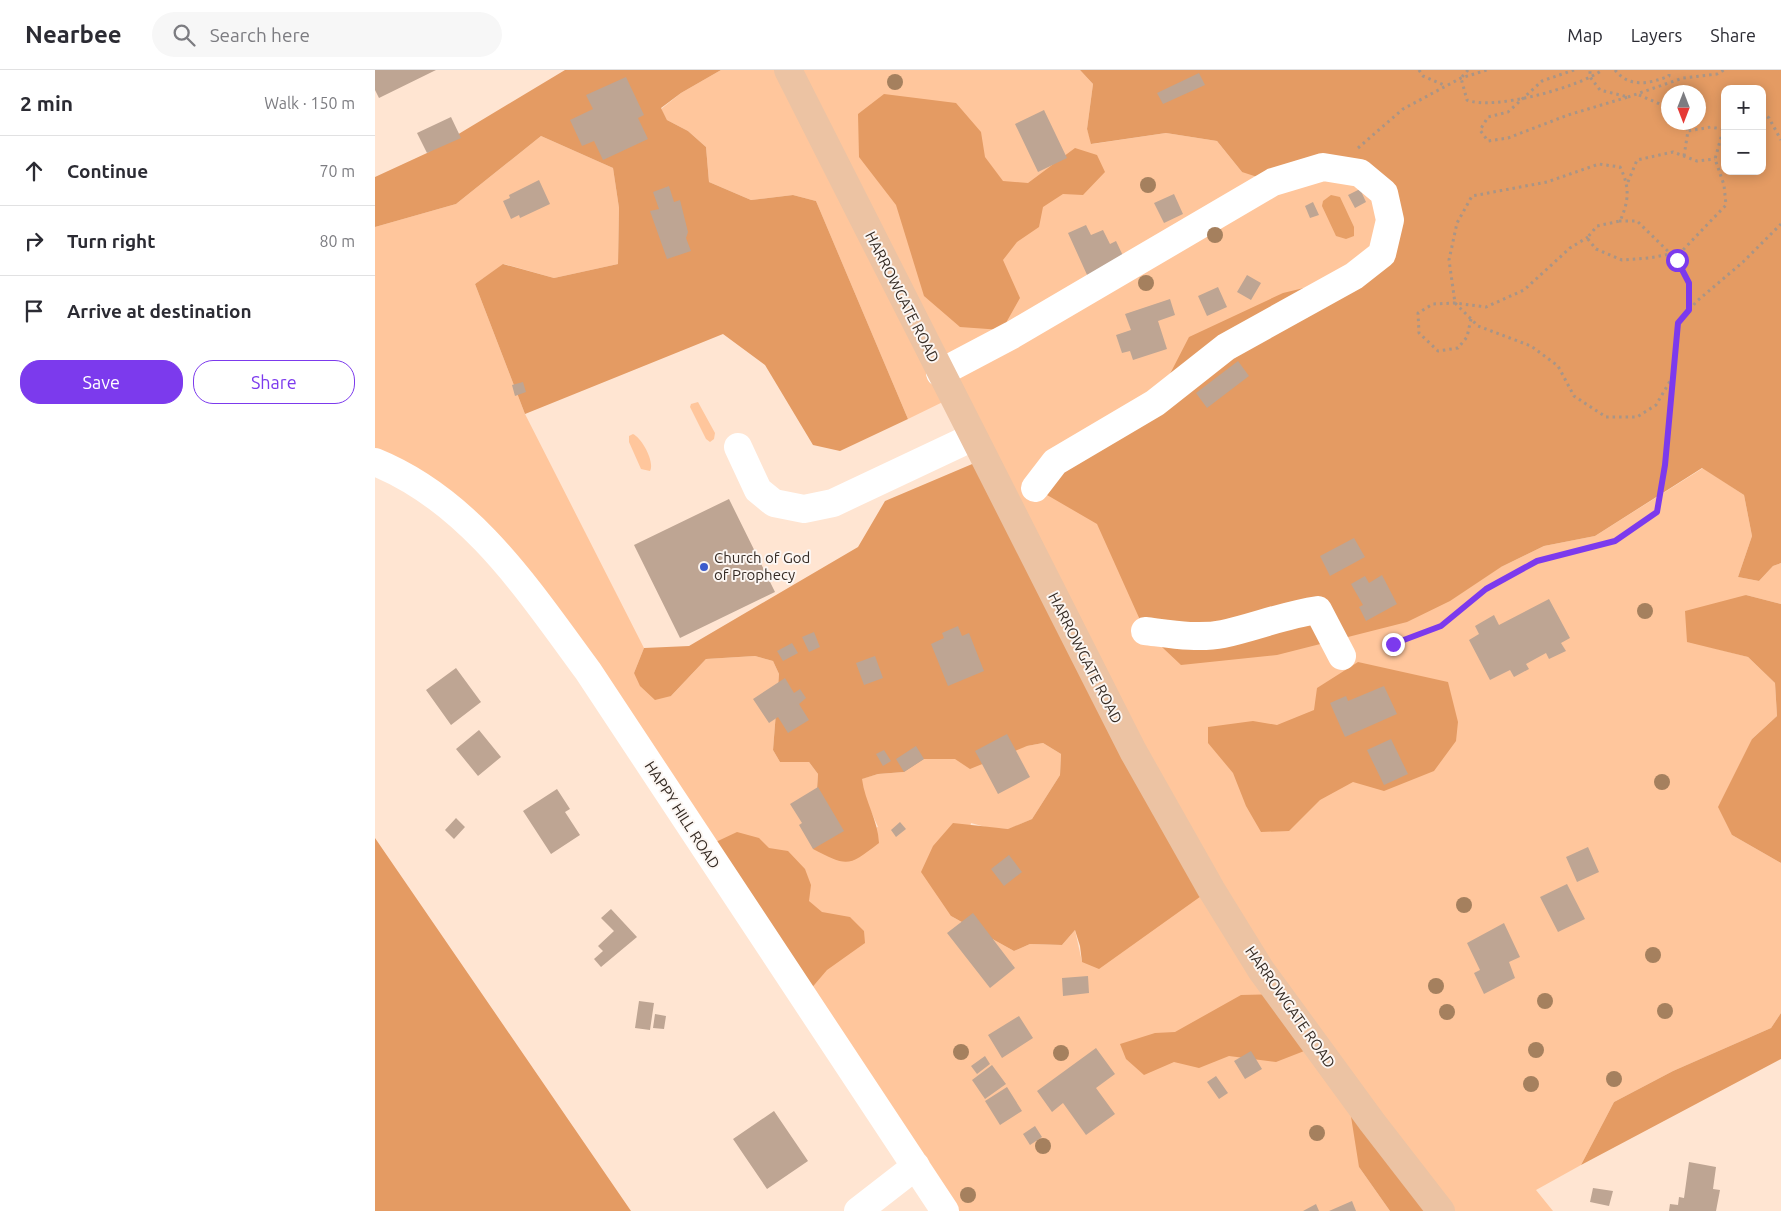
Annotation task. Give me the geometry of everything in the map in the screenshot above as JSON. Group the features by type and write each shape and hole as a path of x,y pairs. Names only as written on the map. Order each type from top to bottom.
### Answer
{"main road":[{"name":"HARROWGATE ROAD","path":"788,70 1133,751 1211,889 1261,970 1372,1122 1441,1211"}],"street":[{"path":"940,373 1020,330 1273,182 1323,167 1360,173 1384,193 1390,220 1381,254 1354,276 1226,347 1155,403 1055,462 1035,488"},
{"path":"738,447 758,490 774,503 804,509 833,503 973,438"},
{"name":"HAPPY HILL ROAD","path":"375,462 422,487 460,514 487,540 544,611 588,671 945,1211"},
{"path":"1145,631 1185,636 1222,634 1286,615 1318,610 1342,656"},
{"path":"858,1211 916,1166"}],"path":[{"path":"1419,70 1423,76 1446,86"},
{"path":"1461,78 1468,70"},
{"path":"1340,169 1361,143 1403,109 1461,78 1487,70"},
{"path":"1574,70 1542,81 1527,98 1508,112 1488,117 1481,130 1488,141 1508,138 1568,115 1638,95 1683,78 1717,74 1724,70"},
{"path":"1590,70 1589,77 1600,90 1628,98"},
{"path":"1461,78 1467,100 1477,104 1527,98 1570,87 1602,70"},
{"path":"1615,70 1629,82 1649,84 1669,76 1669,70"},
{"path":"1638,95 1661,105"},
{"path":"1766,116 1781,140"},
{"path":"1587,238 1596,249 1622,260 1649,258 1681,252 1726,205 1725,185 1715,159 1721,129 1711,127 1688,132 1683,156"},
{"path":"1620,221 1625,209 1627,182 1637,160 1673,152 1697,161 1715,159"},
{"path":"1627,182 1620,167 1599,164 1547,182 1472,196 1457,223 1449,260 1455,303 1478,326 1531,346 1558,366 1574,396 1606,416 1637,416 1656,405 1673,376"},
{"path":"1471,319 1467,337 1458,348 1437,351 1419,333 1418,313 1433,304 1455,303 1486,307 1524,290 1570,248 1587,238 1597,226 1620,221 1637,221 1677,260 1689,283 1689,310"},
{"path":"1393,644 1441,626 1486,589 1537,561 1615,541 1657,512 1665,465 1678,323 1689,310 1781,224"}],"shaded area":[{"path":"565,70 721,70 681,93 661,108 667,120 688,131 706,147 709,182 751,200 793,195 816,201 908,419 840,451 813,445 765,365 723,334 525,414 475,284 503,264 554,278 618,264 619,208 613,168 541,136 456,204 375,227 375,177 427,153"},
{"path":"721,70 1080,70 1093,84 1087,129 1092,144 1166,133 1217,141 1242,172 1323,167 1384,193 1501,567 1544,546 1595,536 1703,468 1744,495 1752,536 1738,577 1759,581 1773,566 1781,563 1781,604 1746,595 1687,641 1748,657 1775,683 1777,716 1752,739 1732,835 1781,863 1781,1013 1771,1028 1673,1071 1614,1102 1581,1165 1536,1190 1553,1211 1441,1211 1359,1167 1390,1211 941,1211 486,540 375,462 375,227 456,204 541,136 613,168 619,208 618,264 554,278 504,264 475,284 525,414 644,648 634,673 671,696 706,659 755,656 773,661 779,674 773,750 780,762 809,762 818,774 813,849 878,827 865,798 861,779 878,774 904,772 924,759 955,759 1043,743 1061,754 1060,775 1032,819 1009,829 989,828 971,823 951,916 1014,951 1030,944 1062,945 1075,930 1082,962 1211,889 953,397 908,419 816,201 793,195 751,200 709,182 706,147 688,131 667,120 661,109 681,93"},
{"path":"1080,70 1781,70 1781,563 1773,566 1759,581 1738,577 1752,536 1744,495 1702,468 1595,536 1544,546 1501,567 1450,601 1407,622 1277,655 1181,665 1145,631 1097,524 1035,488 1155,403 1189,337 1283,293 1354,276 1390,220 1360,173 1273,182 1242,172 1217,141 1166,133 1091,144 1087,129 1093,84"},
{"path":"884,94 956,103 981,132 985,157 1003,181 1028,183 1075,148 1097,155 1105,172 1083,195 1063,194 1043,207 1039,227 1017,242 1003,260 1020,298 1002,330 960,327 924,296 896,205 859,157 858,114"},
{"path":"1331,195 1340,197 1354,227 1354,236 1346,239 1336,236 1322,206 1323,201"},
{"path":"698,402 715,433 714,439 710,442 706,439 690,407 691,404"},
{"path":"633,434 637,436 647,451 651,462 650,471 641,469 629,442 629,436"},
{"path":"984,459 1211,889 1099,969 1082,962 1075,930 1062,945 1030,944 1014,951 951,916 921,872 933,846 953,823 1008,829 1032,819 1060,775 1061,754 1043,743 1027,746 970,769 955,759 924,759 904,772 878,774 862,779 879,843 861,857 847,862 841,861 813,849 818,774 809,762 780,762 773,750 779,674 773,661 755,656 706,659 671,696 655,700 640,686 634,673 644,648 689,646 858,547 885,501"},
{"path":"1746,595 1781,604 1781,863 1732,835 1718,807 1752,739 1777,716 1775,683 1748,657 1687,642 1685,611"},
{"path":"1358,662 1448,682 1458,722 1456,741 1434,771 1384,791 1353,782 1320,800 1289,831 1261,832 1246,806 1233,773 1208,743 1208,727 1253,721 1277,725 1314,710 1317,688"},
{"path":"737,832 759,838 769,848 788,851 805,869 811,885 809,901 822,912 850,917 864,931 865,943 827,970 803,998 703,848"},
{"path":"375,838 631,1211 375,1211"},
{"path":"1279,994 1317,1046 1276,1062 1229,1056 1199,1068 1174,1062 1144,1075 1126,1059 1120,1044 1155,1033 1175,1032 1241,995"},
{"path":"1781,1013 1781,1059 1581,1165 1614,1102 1673,1071 1771,1028"},
{"path":"1346,1085 1441,1211 1390,1211 1359,1167"}],"building":[{"path":"375,70 436,70 379,98 375,90"},
{"path":"1199,73 1205,85 1163,104 1157,93"},
{"path":"626,77 644,115 638,118 648,139 603,160 594,141 582,146 570,120 593,109 586,95"},
{"path":"1044,110 1067,158 1038,172 1015,124"},
{"path":"451,117 461,138 427,153 417,133"},
{"path":"539,180 550,204 520,218 519,215 511,219 503,201 510,198 509,195"},
{"path":"669,186 674,202 680,200 688,232 686,238 691,251 667,259 650,211 659,209 653,192"},
{"path":"1360,189 1366,202 1355,208 1348,195"},
{"path":"1174,194 1183,214 1164,223 1154,203"},
{"path":"1313,202 1319,215 1310,218 1305,206"},
{"path":"1086,225 1091,235 1103,230 1110,244 1116,241 1125,260 1088,277 1068,233"},
{"path":"1247,275 1261,283 1251,300 1237,292"},
{"path":"1218,287 1227,307 1207,316 1198,296"},
{"path":"1170,299 1175,315 1158,321 1167,349 1133,360 1130,351 1122,353 1116,335 1131,330 1125,314"},
{"path":"1238,361 1249,376 1207,408 1196,393"},
{"path":"523,382 526,392 515,396 512,385"},
{"name":"Church of God of Prophecy","path":"729,499 775,592 680,638 634,545"},
{"path":"1354,538 1365,557 1330,576 1320,556"},
{"path":"1382,575 1397,604 1366,621 1359,607 1363,605 1351,584 1365,576 1369,583"},
{"path":"1549,599 1570,638 1561,643 1566,651 1549,659 1546,653 1526,664 1529,669 1514,677 1510,670 1490,680 1469,640 1479,634 1475,626 1494,615 1499,625"},
{"path":"958,626 962,636 969,633 984,671 948,686 931,644 944,638 942,633"},
{"path":"814,632 820,647 809,652 802,637"},
{"path":"792,643 798,653 783,661 777,651"},
{"path":"875,656 883,678 864,685 856,663"},
{"path":"456,668 481,702 451,725 426,690"},
{"path":"785,678 794,693 800,689 806,698 799,704 809,720 788,733 778,717 769,723 753,699"},
{"path":"1384,686 1397,714 1345,737 1330,703 1346,696 1348,701"},
{"path":"479,730 501,757 478,776 456,749"},
{"path":"1007,734 1030,777 998,794 975,751"},
{"path":"1391,739 1408,774 1384,785 1367,750"},
{"path":"916,746 924,759 904,772 896,759"},
{"path":"884,750 891,761 883,766 876,754"},
{"path":"818,787 844,831 813,849 799,825 802,823 790,804"},
{"path":"557,789 570,809 565,812 580,835 551,854 523,811"},
{"path":"456,818 465,827 454,839 445,830"},
{"path":"900,822 906,829 896,837 891,830"},
{"path":"1588,847 1599,872 1577,882 1566,857"},
{"path":"1009,855 1022,872 1004,886 991,869"},
{"path":"1567,884 1585,919 1558,932 1540,897"},
{"path":"611,909 637,937 601,967 594,959 603,951 598,946 614,931 601,918"},
{"path":"973,913 1015,968 990,988 947,933"},
{"path":"1504,923 1520,957 1509,962 1515,978 1484,994 1474,973 1480,970 1467,943"},
{"path":"1088,976 1089,993 1063,996 1062,978"},
{"path":"639,1001 654,1003 650,1030 635,1028"},
{"path":"655,1014 666,1016 664,1029 653,1028"},
{"path":"1019,1016 1033,1038 1002,1058 988,1035"},
{"path":"1096,1048 1115,1074 1096,1088 1115,1114 1086,1135 1063,1103 1052,1112 1037,1091"},
{"path":"1251,1051 1262,1069 1245,1079 1234,1061"},
{"path":"985,1056 990,1064 977,1074 971,1066"},
{"path":"992,1065 1006,1084 985,1099 972,1080"},
{"path":"1216,1076 1228,1093 1219,1099 1207,1082"},
{"path":"1007,1087 1022,1111 1000,1125 985,1101"},
{"path":"774,1111 808,1161 767,1189 733,1139"},
{"path":"1035,1126 1042,1137 1030,1145 1023,1134"},
{"path":"1689,1162 1716,1167 1713,1189 1720,1190 1716,1211 1669,1211 1670,1204 1678,1205 1679,1197 1684,1198"},
{"path":"1593,1188 1613,1191 1609,1206 1590,1202"},
{"path":"1352,1201 1356,1211 1329,1211"},
{"path":"1316,1204 1319,1211 1303,1211"}],"place":[{"name":"Church of God of Prophecy","path":"704,567"}],"route":[{"path":"1393,644 1441,626 1486,589 1537,561 1615,541 1657,512 1665,465 1678,323 1689,310 1689,283 1677,260"}]}
